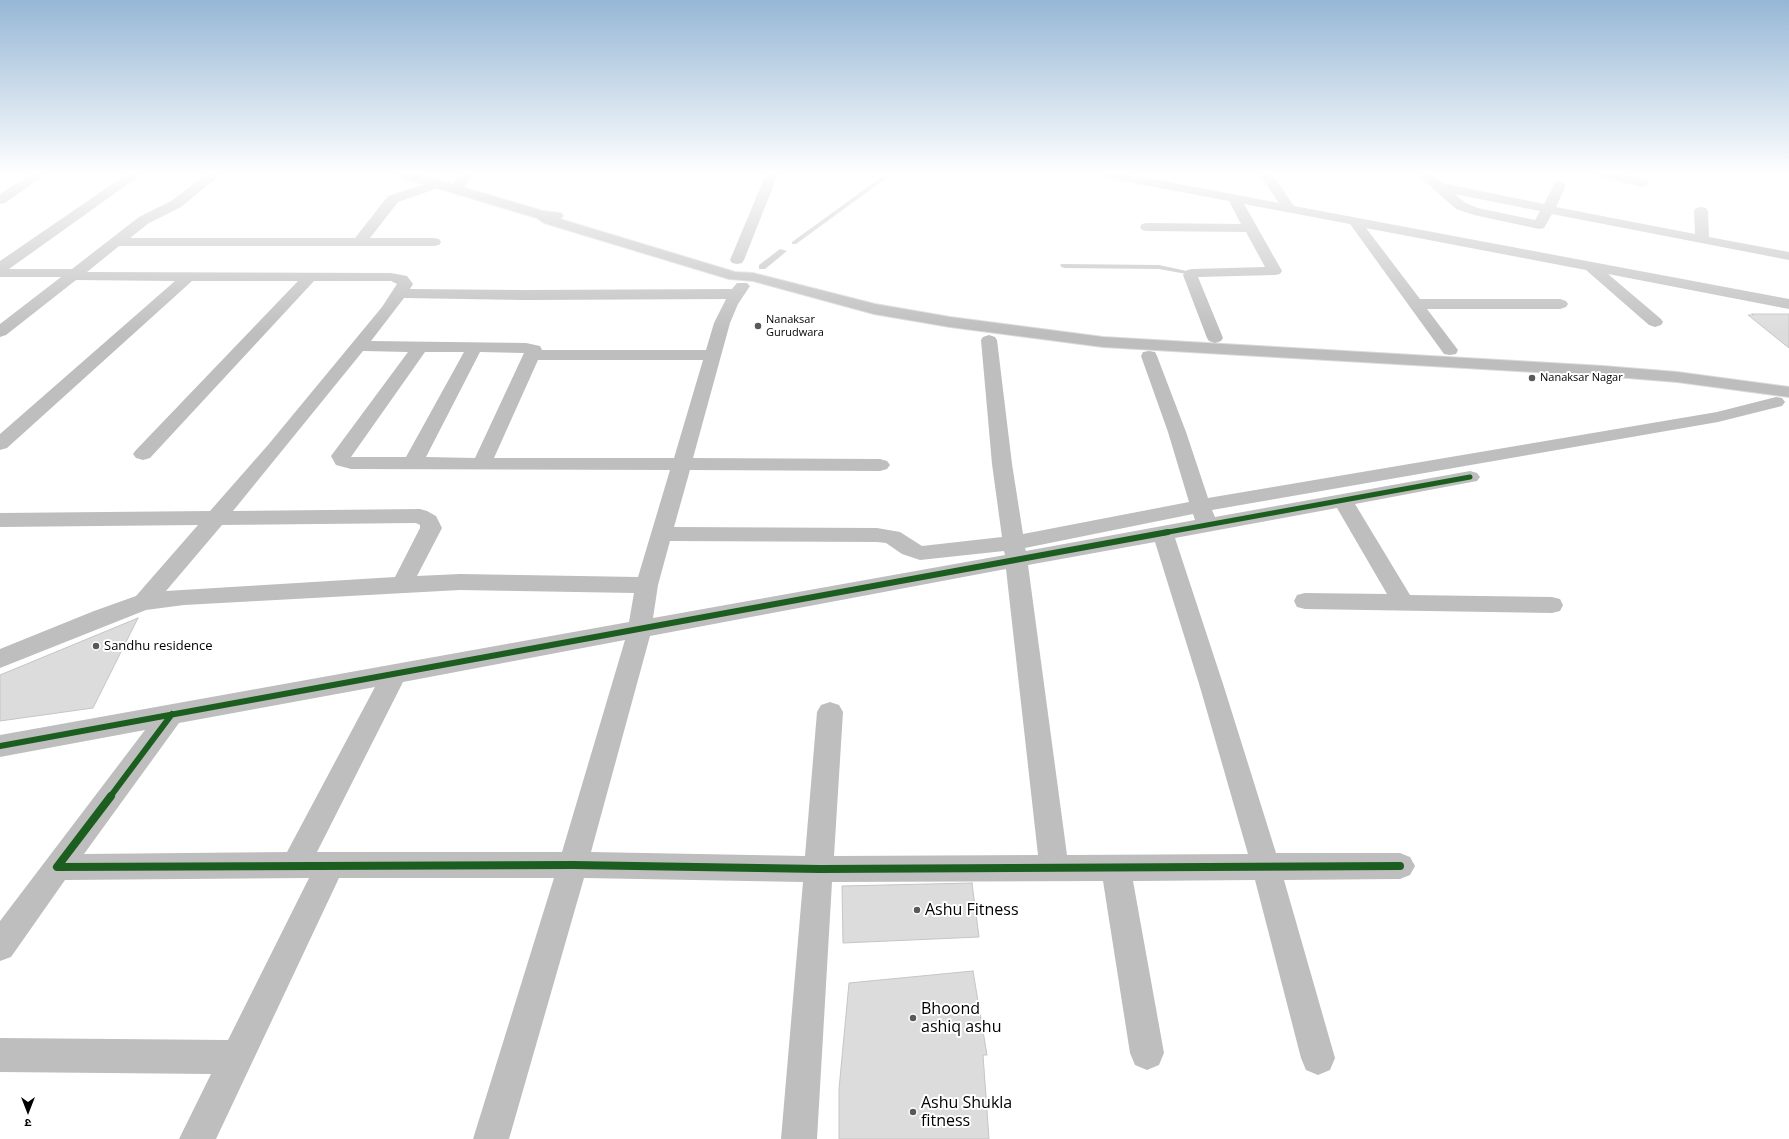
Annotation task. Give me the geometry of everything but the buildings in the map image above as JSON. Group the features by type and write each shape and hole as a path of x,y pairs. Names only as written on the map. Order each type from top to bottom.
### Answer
{"main road":[{"path":"586,227 675,254 737,260 748,281 808,305 876,321 989,340 1149,356 1250,363 1622,383 1785,399"},
{"path":"675,254 674,263 680,266 889,312 950,322 1103,342 1218,350 1603,371 1677,377 1785,399"},
{"path":"748,281 974,315 1086,328 1215,338 1582,357 1676,364 1789,380"}],"street":[{"path":"0,268 59,227"},
{"path":"0,332 135,227"},
{"path":"359,242 371,227"},
{"path":"737,260 750,227"},
{"path":"1163,227 1250,228 1275,271 1192,272 1190,275 1215,338"},
{"path":"1359,227 1450,350"},
{"path":"1412,227 1532,240"},
{"path":"1506,227 1591,268 1655,322"},
{"path":"1532,240 1539,227"},
{"path":"1638,227 1789,256"},
{"path":"1702,227 1702,240"},
{"path":"115,242 434,242"},
{"path":"1591,268 1789,304"},
{"path":"0,273 391,277 402,279 405,284 401,293 275,449 144,602"},
{"path":"0,444 189,276"},
{"path":"143,454 310,276"},
{"path":"401,293 502,295 748,281"},
{"path":"491,1139 573,865 640,628 647,585 722,323 730,304 748,281"},
{"path":"1415,304 1560,304"},
{"path":"989,340 1002,464 1015,552 1054,868"},
{"path":"358,346 532,348 534,350 533,355 482,463"},
{"path":"420,347 341,456 342,461 351,463 880,465"},
{"path":"413,463 475,347"},
{"path":"533,355 714,355"},
{"path":"1149,356 1177,432 1200,506 1208,526"},
{"path":"0,746 394,675 640,628 1015,552 1200,506 1718,417 1785,399"},
{"path":"662,534 878,535 892,537 910,549 920,553 1015,552 1163,534 1461,479 1435,465"},
{"path":"1343,501 1403,602"},
{"path":"0,520 420,516 429,521 431,528 402,584"},
{"path":"1163,534 1212,687 1266,867 1318,1058"},
{"path":"0,659 102,617 144,602 192,596 460,582 647,585"},
{"path":"1305,601 1552,605"},
{"path":"295,865 394,675"},
{"path":"799,1139 820,869 830,712"},
{"path":"0,946 57,867 172,714"},
{"path":"196,1139 331,865"},
{"path":"57,867 573,865 820,869 1400,866"},
{"path":"1116,868 1147,1053"},
{"path":"0,1055 236,1057"}],"lane":[{"path":"794,244 817,227"},
{"path":"748,281 783,251"},
{"path":"1064,266 1159,268 1192,272"}],"cycle path":[{"path":"0,746 1470,477"},
{"path":"172,714 57,867 573,865 820,869 1400,866"}],"place":[{"name":"Nanaksar Gurudwara","path":"758,326"},
{"name":"Nanaksar Nagar","path":"1532,378"},
{"name":"Sandhu residence","path":"96,646"},
{"name":"Ashu Fitness","path":"917,910"},
{"name":"Bhoond ashiq ashu","path":"913,1018"},
{"name":"Ashu Shukla fitness","path":"913,1112"}]}
